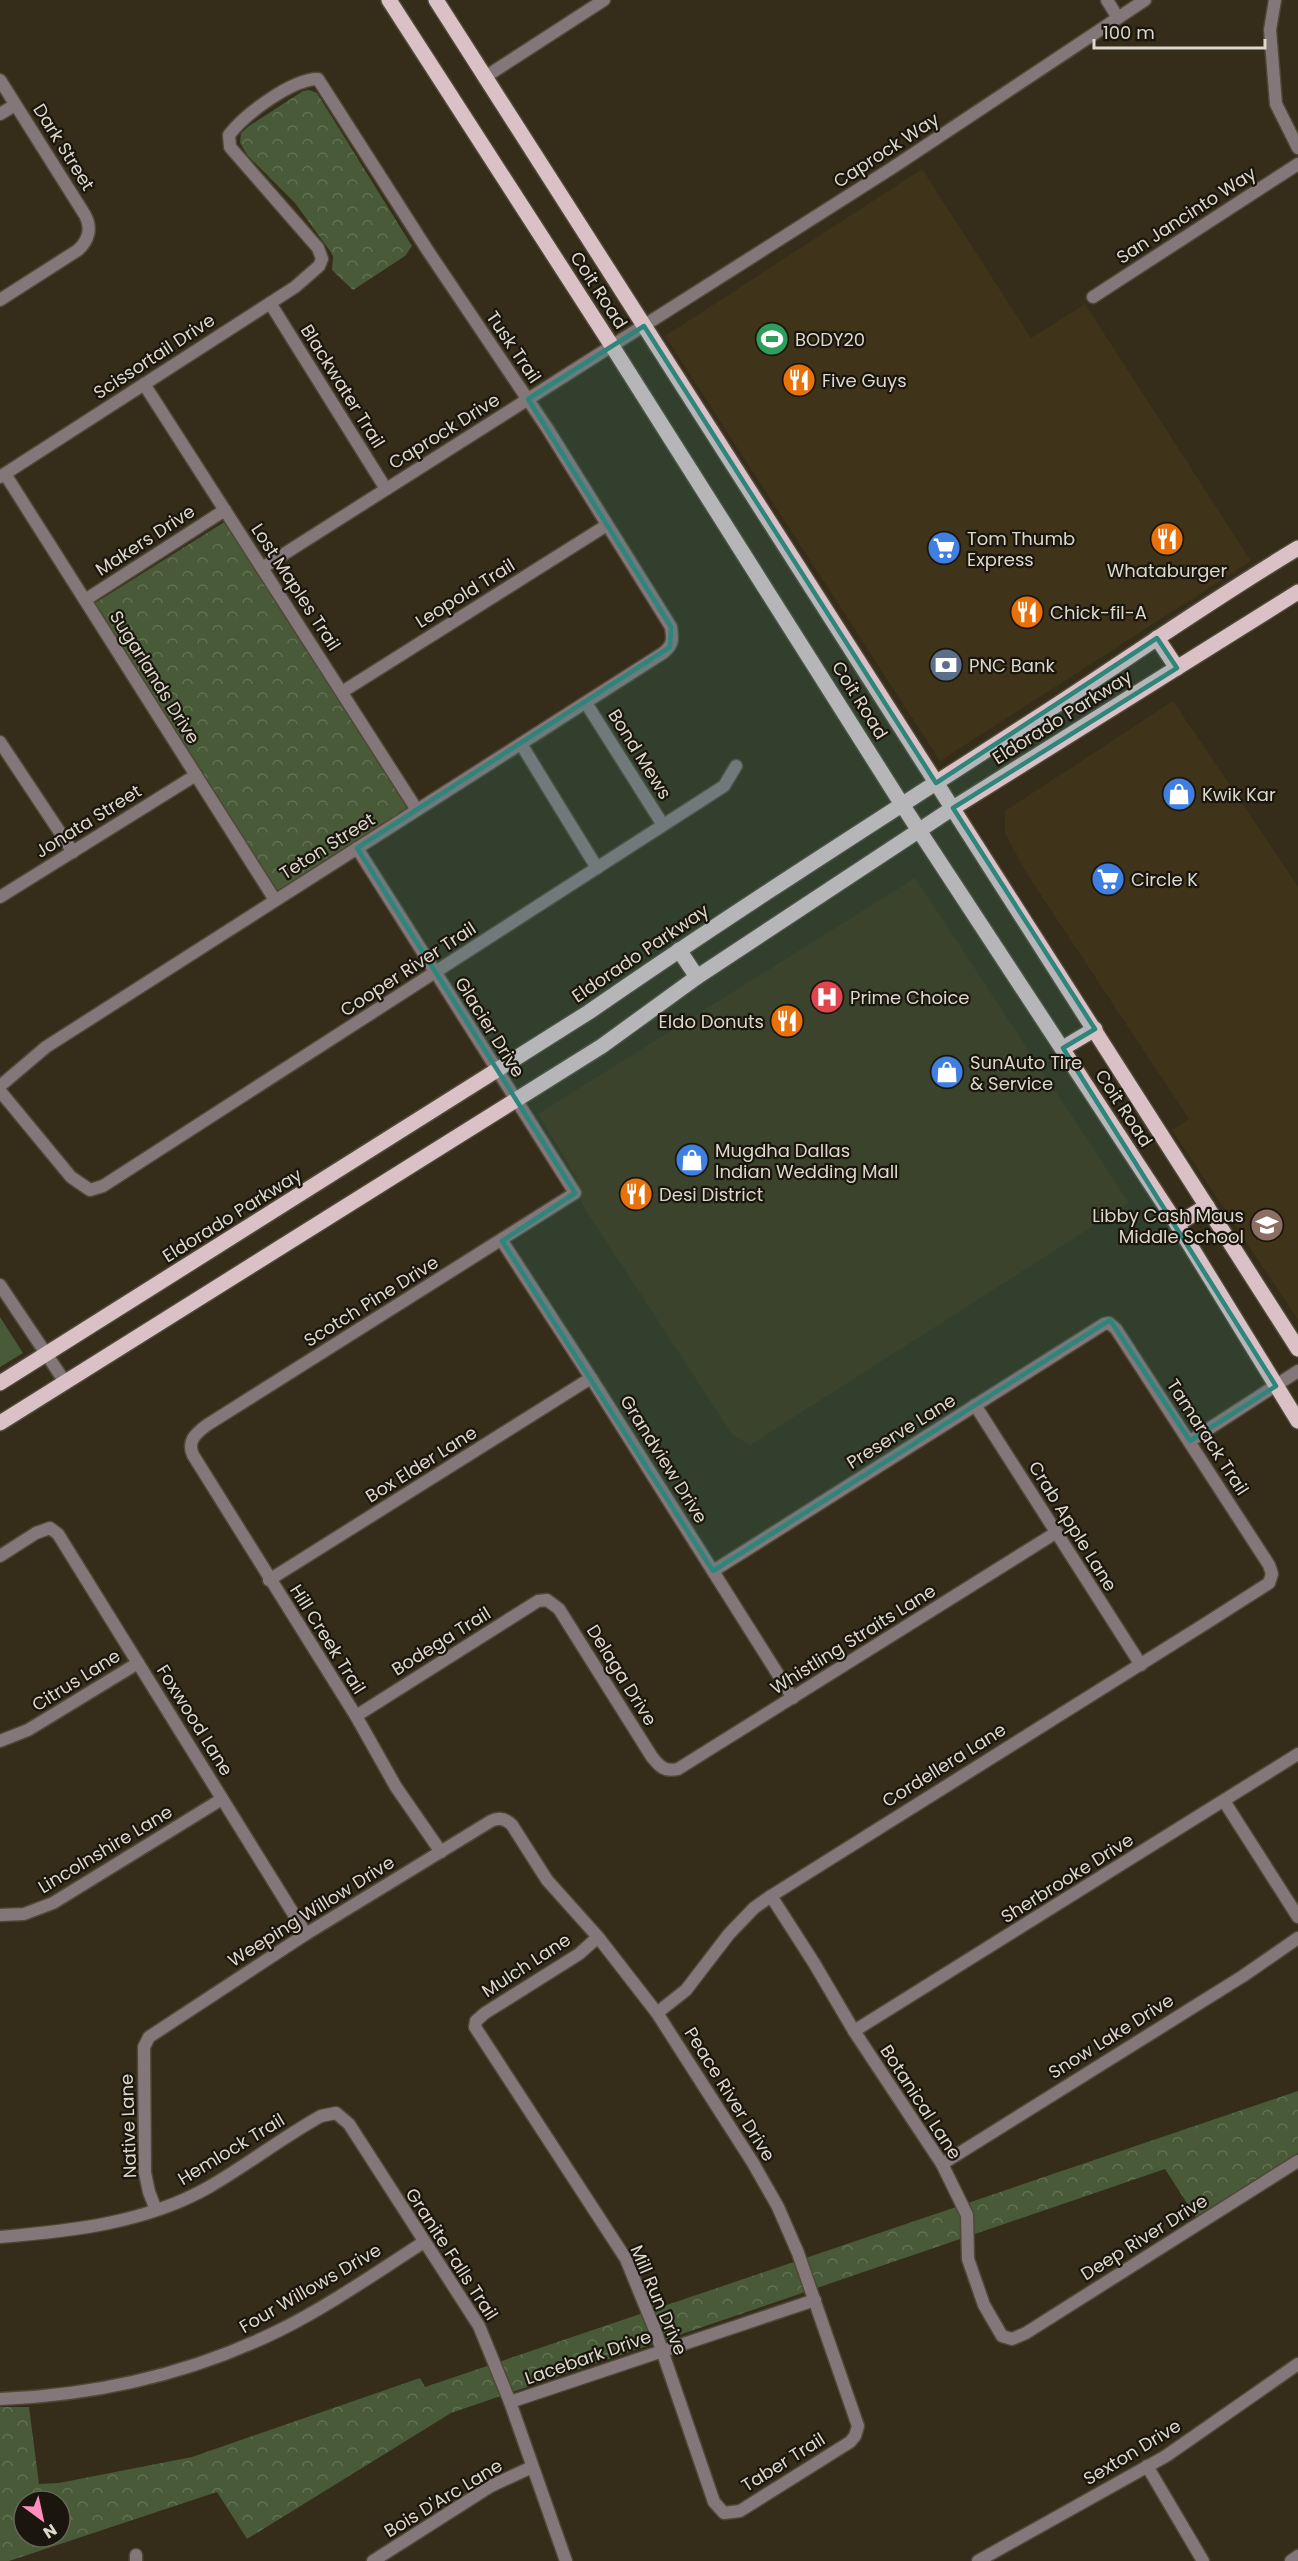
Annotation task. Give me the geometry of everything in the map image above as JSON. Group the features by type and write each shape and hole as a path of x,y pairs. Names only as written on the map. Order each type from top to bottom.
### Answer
{"main road":[{"name":"Coit Road","path":"389,0 902,803 1177,1224 1298,1421"},
{"name":"Coit Road","path":"436,0 1298,1349"},
{"name":"Eldorado Parkway","path":"0,1383 589,1012 902,803 936,783 1236,585 1298,548"},
{"name":"Eldorado Parkway","path":"0,1422 602,1046 697,977 953,808 1298,592"},
{"path":"1157,638 1177,668"},
{"path":"679,950 697,977"},
{"path":"1063,1048 1095,1029"},
{"path":"1177,1224 1207,1206"}],"street":[{"path":"485,77 604,0"},
{"path":"1107,0 1118,18"},
{"name":"Caprock Way","path":"644,326 909,157 1145,0"},
{"path":"1275,0 1270,30 1276,104 1298,148"},
{"name":"Tusk Trail","path":"322,259 318,248 305,231 230,147 229,135 238,122 307,79 318,79 328,91 428,251 528,399 671,627 673,639"},
{"name":"Dark Street","path":"0,80 89,224 88,236 78,250 0,300"},
{"path":"0,114 15,105"},
{"name":"San Jancinto Way","path":"1093,297 1298,164"},
{"name":"Scissortail Drive","path":"2,475 295,287 319,266 322,259"},
{"name":"Blackwater Trail","path":"270,303 386,489"},
{"name":"Caprock Drive","path":"262,568 644,326"},
{"name":"Lost Maples Trail","path":"144,384 417,810"},
{"name":"Sugarlands Drive","path":"2,475 85,600 275,900"},
{"name":"Makers Drive","path":"85,600 225,510"},
{"name":"Leopold Trail","path":"342,692 607,525"},
{"name":"Teton Street","path":"0,1086 46,1047 663,653 670,647 673,639"},
{"name":"Bond Mews","path":"586,703 663,825"},
{"path":"0,742 74,852"},
{"path":"521,744 597,868"},
{"name":"Cooper River Trail","path":"0,1091 71,1177 90,1190 110,1182 724,786 736,766"},
{"name":"Jonata Street","path":"0,897 196,775"},
{"name":"Glacier Drive","path":"357,848 575,1193"},
{"name":"Scotch Pine Drive","path":"190,1443 207,1425 575,1193"},
{"name":"Grandview Drive","path":"502,1241 793,1698"},
{"path":"0,1285 64,1382"},
{"name":"Preserve Lane","path":"713,1571 1109,1323"},
{"name":"Tamarack Trail","path":"1109,1323 1116,1329 1190,1441 1269,1565 1272,1575"},
{"path":"1190,1441 1298,1371"},
{"name":"Box Elder Lane","path":"269,1580 591,1378"},
{"name":"Crab Apple Lane","path":"975,1405 1141,1665"},
{"name":"Hill Creek Trail","path":"190,1443 193,1455 356,1716 396,1787 441,1852"},
{"name":"Foxwood Lane","path":"0,1556 36,1533 50,1528 60,1537 306,1934"},
{"name":"Whistling Straits Lane","path":"666,1770 678,1770 1057,1532"},
{"name":"Cordellera Lane","path":"657,2013 686,1990 729,1934 771,1896 1141,1665 1269,1582 1272,1575"},
{"name":"Bodega Trail","path":"356,1716 538,1602 547,1600"},
{"name":"Delaga Drive","path":"547,1600 559,1609 652,1757 666,1770"},
{"name":"Citrus Lane","path":"0,1741 28,1730 138,1663"},
{"name":"Sherbrooke Drive","path":"854,2031 1298,1754"},
{"name":"Lincolnshire Lane","path":"0,1915 24,1914 62,1898 222,1799"},
{"path":"1224,1801 1298,1917"},
{"name":"Weeping Willow Drive","path":"146,2041 153,2033 306,1934 499,1818"},
{"name":"Peace River Drive","path":"499,1818 512,1825 547,1880 598,1937 657,2013 753,2163 778,2207 814,2300 858,2426 857,2433"},
{"name":"Botanical Lane","path":"771,1896 854,2031 942,2164 967,2215 969,2259 984,2305 997,2329 1008,2339"},
{"name":"Mulch Lane","path":"475,2024 485,2013 579,1954 598,1937"},
{"name":"Snow Lake Drive","path":"942,2164 1243,1976 1298,1938"},
{"name":"Mill Run Drive","path":"475,2024 479,2036 626,2259 662,2351 714,2502 724,2513"},
{"name":"Native Lane","path":"146,2041 144,2047 145,2173 156,2210"},
{"name":"Hemlock Trail","path":"0,2237 79,2230 156,2210 207,2188 315,2120 328,2113 336,2113"},
{"name":"Granite Falls Trail","path":"336,2113 349,2124 479,2326 510,2402 566,2561"},
{"name":"Deep River Drive","path":"1008,2339 1026,2333 1298,2161"},
{"name":"Four Willows Drive","path":"0,2399 66,2395 133,2384 225,2355 283,2329 424,2242"},
{"name":"Lacebark Drive","path":"510,2402 814,2300"},
{"name":"Sexton Drive","path":"978,2561 1166,2456 1298,2364"},
{"name":"Taber Trail","path":"724,2513 740,2511 850,2442 857,2433"},
{"path":"1147,2466 1203,2561"},
{"name":"Bois D'Arc Lane","path":"373,2561 491,2486 532,2467"},
{"path":"1291,2561 1298,2556"}],"highlighted area":[{"path":"644,326 936,783 1157,638 1177,668 953,808 1095,1029 1063,1048 1276,1386 1190,1441 1110,1320 713,1571 502,1241 575,1193 357,848 670,647 671,627 528,399"}],"shaded area":[{"path":"922,169 1031,338 1085,304 1251,561 940,761 665,336"},
{"path":"1173,701 1298,886 1298,1320 1172,1130 1189,1119 1027,874 1005,833 1005,811"},
{"path":"915,878 1129,1203 750,1445 732,1434 582,1204 576,1176 538,1114"}],"green space":[{"path":"309,90 317,93 412,246 405,256 353,290 332,270 333,256 295,203 248,156 240,143 241,133 249,126 303,91"},
{"path":"226,521 407,808 277,891 95,603"},
{"path":"0,1317 23,1353 0,1367"},
{"path":"1298,2091 1298,2153 1196,2217 1165,2169 451,2413 247,2539 217,2492 72,2540 72,2489 12,2489 12,2549 45,2549 9,2561 0,2561 0,2407 29,2407 39,2484 59,2483 192,2457 420,2378 425,2387"}],"place":[{"name":"BODY20","path":"772,339"},
{"name":"Five Guys","path":"799,380"},
{"name":"Whataburger","path":"1167,539"},
{"name":"Tom Thumb Express","path":"944,548"},
{"name":"Chick-fil-A","path":"1027,612"},
{"name":"PNC Bank","path":"946,665"},
{"name":"Kwik Kar","path":"1179,794"},
{"name":"Circle K","path":"1108,879"},
{"name":"Prime Choice","path":"827,997"},
{"name":"Eldo Donuts","path":"787,1021"},
{"name":"SunAuto Tire & Service","path":"947,1072"},
{"name":"Mugdha Dallas Indian Wedding Mall","path":"692,1160"},
{"name":"Desi District","path":"636,1194"},
{"name":"Libby Cash Maus Middle School","path":"1267,1225"}]}
